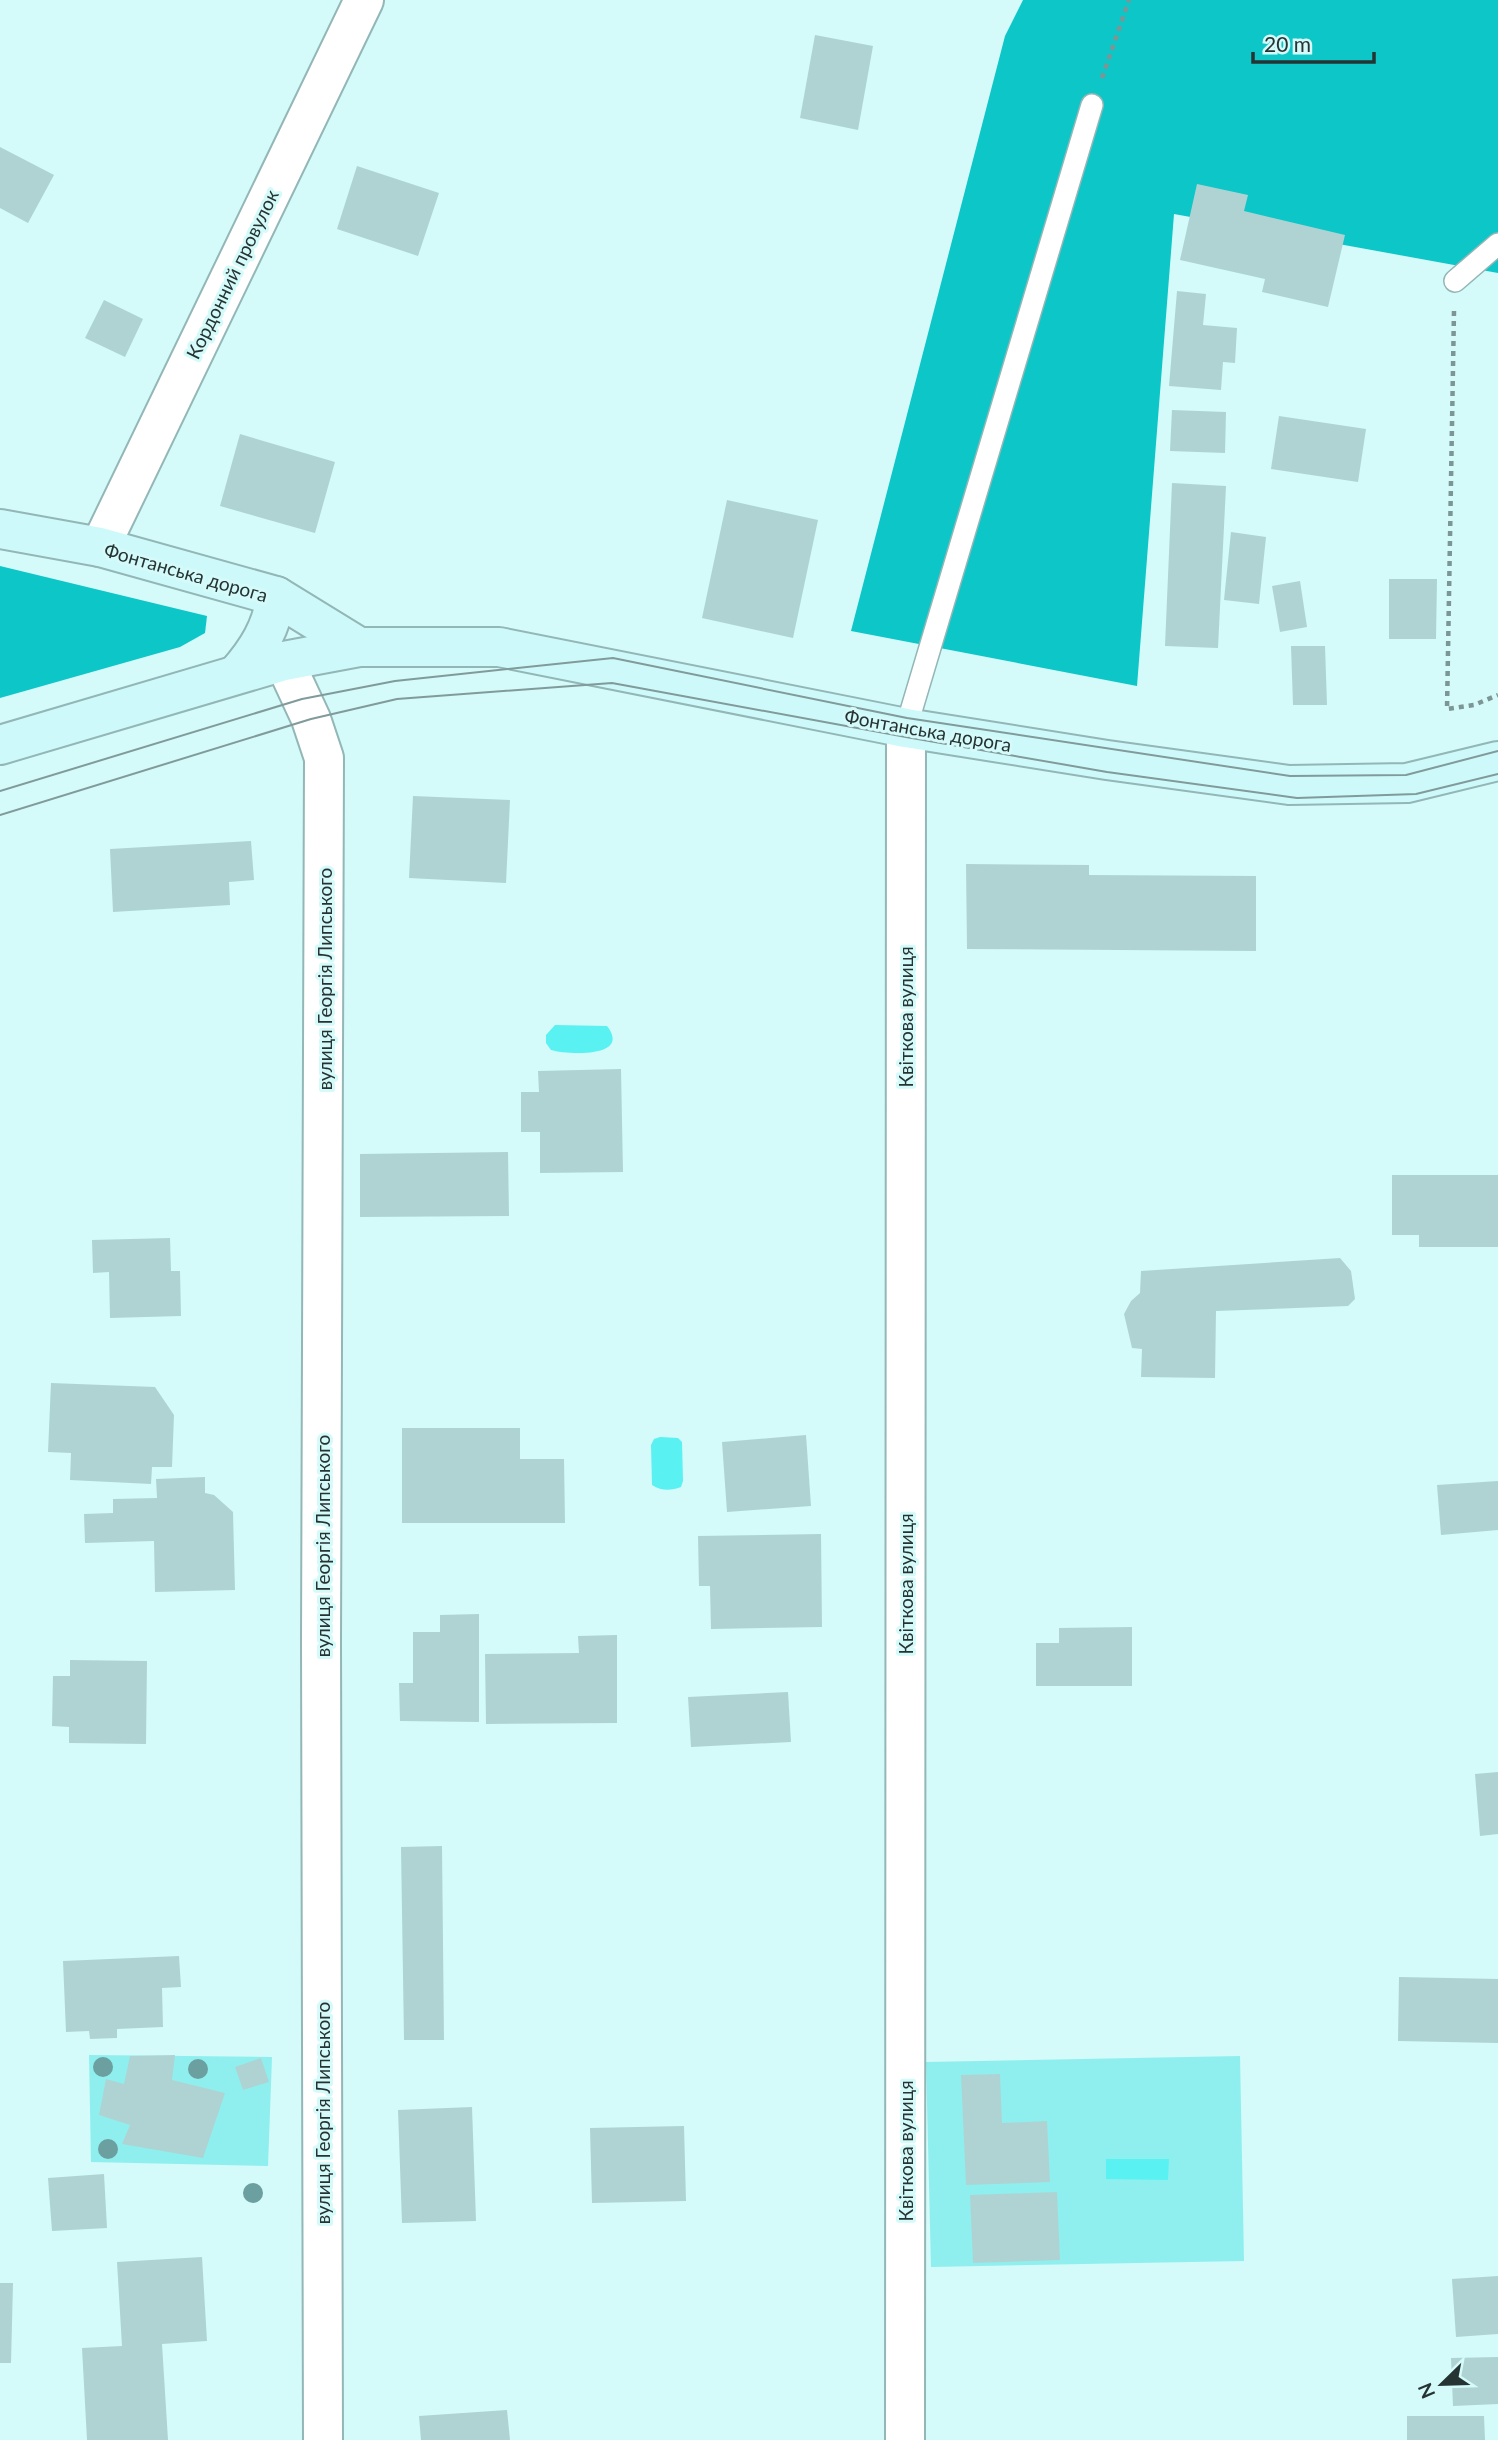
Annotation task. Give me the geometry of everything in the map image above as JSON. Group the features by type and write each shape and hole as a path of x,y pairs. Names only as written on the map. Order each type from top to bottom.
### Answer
{"main road":[{"name":"Фонтанська дорога","path":"0,529 100,547 276,597 359,647"},
{"path":"237,674 254,654 267,632 276,597"},
{"name":"Фонтанська дорога","path":"0,745 284,661 359,647 499,647 906,728 1289,785 1407,783 1498,761"}],"street":[{"name":"Кордонний провулок","path":"100,547 363,0"},
{"name":"вулиця Георгія Липського","path":"284,661 311,719 324,758 321,1628 323,2440"},
{"name":"Квіткова вулиця","path":"905,2440 906,728"}],"lane":[{"path":"906,728 1092,105"},
{"path":"1455,281 1498,244"}],"path":[{"path":"1092,105 1129,0"},
{"path":"1455,281 1447,709 1474,705 1498,695"}],"shaded area":[{"path":"1023,0 1498,0 1498,273 1174,214 1137,686 851,631 1005,36"},
{"path":"0,566 207,616 205,633 180,647 0,698"},
{"path":"555,1025 607,1026 612,1036 611,1044 594,1052 570,1053 551,1050 546,1043 546,1035"},
{"path":"678,1438 682,1442 681,1487 666,1490 652,1485 651,1445 654,1439"},
{"path":"89,2055 272,2057 268,2166 91,2162"},
{"path":"1240,2056 1244,2261 931,2267 926,2062"},
{"path":"1106,2159 1169,2159 1168,2180 1106,2179"}],"building":[{"path":"815,35 873,46 858,130 800,118"},
{"path":"0,147 54,175 28,223 0,208"},
{"path":"357,166 439,193 418,256 337,229"},
{"path":"1197,184 1248,195 1244,211 1345,235 1328,307 1262,292 1265,279 1180,260"},
{"path":"1177,291 1206,294 1203,325 1237,328 1235,363 1223,362 1221,390 1169,386"},
{"path":"104,300 143,319 125,357 85,338"},
{"path":"1172,410 1226,412 1225,453 1170,451"},
{"path":"1279,416 1366,429 1358,482 1271,469"},
{"path":"240,434 335,462 315,533 220,506"},
{"path":"1172,483 1226,486 1218,648 1165,646"},
{"path":"727,500 818,520 793,638 702,618"},
{"path":"1231,532 1266,537 1259,604 1224,600"},
{"path":"1389,579 1437,579 1436,639 1389,639"},
{"path":"1300,581 1307,627 1280,632 1272,586"},
{"path":"1291,646 1325,646 1327,705 1293,705"},
{"path":"413,796 510,800 506,883 409,878"},
{"path":"251,841 254,880 229,882 230,905 113,912 110,849"},
{"path":"966,864 1089,865 1089,875 1256,876 1256,951 967,949"},
{"path":"621,1069 623,1172 540,1173 540,1132 521,1132 521,1092 539,1092 538,1071"},
{"path":"508,1152 509,1216 360,1217 360,1154"},
{"path":"1392,1175 1498,1175 1498,1247 1419,1247 1419,1235 1392,1235"},
{"path":"170,1238 171,1271 180,1271 181,1316 110,1318 109,1272 93,1273 92,1240"},
{"path":"1340,1258 1351,1271 1355,1299 1348,1306 1216,1311 1215,1378 1141,1377 1142,1349 1132,1348 1124,1314 1131,1301 1140,1293 1141,1271"},
{"path":"51,1383 155,1387 174,1415 172,1467 152,1467 151,1484 70,1480 71,1453 48,1452"},
{"path":"402,1428 520,1428 520,1459 564,1459 565,1523 402,1523"},
{"path":"806,1435 811,1506 727,1512 722,1442"},
{"path":"205,1477 205,1493 214,1495 233,1512 235,1590 155,1592 154,1541 85,1543 84,1514 113,1513 113,1499 157,1498 156,1479"},
{"path":"1498,1481 1498,1530 1441,1535 1437,1485"},
{"path":"821,1534 822,1627 711,1629 710,1586 699,1586 698,1536"},
{"path":"479,1614 479,1722 400,1721 399,1683 413,1683 413,1632 440,1632 440,1615"},
{"path":"1132,1627 1132,1686 1036,1686 1036,1643 1059,1643 1059,1628"},
{"path":"617,1635 617,1723 486,1724 485,1654 579,1653 578,1636"},
{"path":"70,1660 147,1661 146,1744 69,1743 69,1727 52,1726 53,1676 70,1676"},
{"path":"788,1692 791,1742 691,1747 688,1697"},
{"path":"1498,1772 1498,1834 1480,1836 1475,1774"},
{"path":"442,1846 444,2040 404,2040 401,1847"},
{"path":"179,1956 181,1987 162,1988 163,2027 117,2029 117,2038 90,2039 89,2031 66,2032 63,1961"},
{"path":"1399,1977 1498,1979 1498,2043 1398,2041"},
{"path":"175,2055 172,2080 225,2093 203,2158 122,2144 130,2125 99,2115 106,2079 124,2084 130,2056"},
{"path":"261,2058 269,2082 243,2090 235,2067"},
{"path":"1000,2074 1002,2123 1047,2121 1050,2182 966,2185 961,2075"},
{"path":"472,2107 476,2221 402,2223 398,2110"},
{"path":"684,2126 686,2201 592,2203 590,2128"},
{"path":"104,2174 107,2228 52,2231 48,2178"},
{"path":"1057,2192 1060,2260 973,2263 970,2195"},
{"path":"202,2257 207,2341 162,2344 168,2440 87,2440 82,2348 122,2346 117,2262"},
{"path":"1498,2276 1498,2334 1456,2337 1452,2279"},
{"path":"0,2283 13,2283 11,2363 0,2363"},
{"path":"1498,2357 1498,2404 1453,2406 1451,2358"},
{"path":"507,2410 510,2440 421,2440 419,2416"},
{"path":"1407,2416 1484,2416 1485,2440 1407,2440"}],"tram line":[{"path":"0,791 302,699 395,681 613,658 907,718 1290,776 1406,775 1498,751"},
{"path":"0,815 311,719 397,699 612,683 1107,772 1297,798 1416,794 1498,774"}]}
